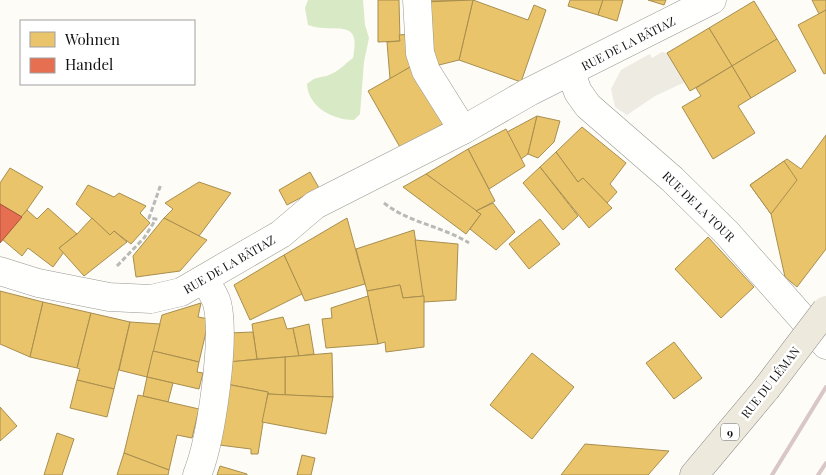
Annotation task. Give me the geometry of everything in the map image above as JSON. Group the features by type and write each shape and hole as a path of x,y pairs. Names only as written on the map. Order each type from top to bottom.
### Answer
{"main road":[{"name":"RUE DU LÉMAN","path":"694,475 766,389 826,310"}],"street":[{"path":"417,0 420,53 426,71 463,130"},
{"name":"RUE DE LA BÂTIAZ","path":"0,271 38,283 90,294 126,299 159,298 180,292 281,234 315,206 463,130 529,92 571,73 712,0"},
{"name":"RUE DE LA TOUR","path":"571,73 578,92 588,106 665,173 727,232 826,345"},
{"path":"197,475 208,436 219,325 217,304 204,279"}],"path":[{"path":"366,179 379,199 388,206 403,215 458,236 469,243"},
{"path":"90,294 144,238 156,219 149,218 162,184"}],"green space":[{"path":"308,0 363,0 365,25 369,38 364,62 360,114 354,120 338,118 323,111 308,92 307,84 316,78 332,74 353,58 355,45 350,31 318,28 308,25 305,8"}],"shaded area":[{"path":"662,52 667,53 685,82 655,96 627,115 615,107 611,89 621,70 650,54 652,58"}],"building: Wohnen":[{"path":"378,0 399,0 400,41 378,42"},
{"path":"425,0 473,0 424,2"},
{"path":"473,0 528,20 534,5 546,10 521,82 459,60"},
{"path":"473,0 459,60 431,67 424,2"},
{"path":"570,0 603,0 598,15 568,6"},
{"path":"603,0 623,0 617,21 598,15"},
{"path":"648,0 666,0 664,5"},
{"path":"812,0 826,0 826,10 819,14"},
{"path":"754,1 777,39 732,66 709,28"},
{"path":"826,10 826,73 824,74 798,25"},
{"path":"709,28 732,66 690,91 667,53"},
{"path":"411,34 412,66 390,79 387,42 400,41 399,35"},
{"path":"777,39 796,71 751,98 732,66"},
{"path":"412,66 445,123 401,149 368,91"},
{"path":"732,66 751,98 738,106 755,133 713,159 682,107 701,96 696,88"},
{"path":"537,116 528,154 521,159 507,132"},
{"path":"537,116 560,121 554,142 538,158 528,154"},
{"path":"582,127 626,163 610,184 617,192 607,203 583,178 578,182 556,152"},
{"path":"506,129 525,166 489,189 468,149"},
{"path":"826,135 826,249 797,287 785,277 771,214 750,185 787,159 801,169"},
{"path":"468,149 495,201 476,211 426,174"},
{"path":"556,152 578,182 583,178 612,208 589,228 540,167"},
{"path":"784,161 797,180 771,214 750,185"},
{"path":"540,167 578,216 563,230 523,183"},
{"path":"10,168 43,187 22,217 0,204 0,183"},
{"path":"310,172 319,188 287,205 279,190"},
{"path":"426,174 481,214 466,234 403,187"},
{"path":"199,182 231,193 199,236 164,218 173,209 165,203"},
{"path":"88,185 114,197 119,193 146,206 140,213 150,223 131,244 114,231 110,235 76,204"},
{"path":"493,203 515,232 496,250 470,229 481,214 476,211"},
{"path":"48,208 77,234 59,248 64,252 53,267 28,248 22,256 2,239 27,210 37,219"},
{"path":"92,218 110,235 114,231 127,242 84,276 59,248 77,234"},
{"path":"164,218 207,240 180,271 136,277 133,256"},
{"path":"347,218 365,284 305,301 284,255"},
{"path":"540,219 560,244 529,269 509,244"},
{"path":"414,230 424,296 403,298 400,285 367,291 356,249"},
{"path":"708,237 754,287 721,318 675,269"},
{"path":"415,240 458,244 456,300 424,302"},
{"path":"284,255 302,294 250,320 234,285"},
{"path":"400,285 403,298 424,296 424,347 386,352 385,342 378,344 367,291"},
{"path":"0,291 43,302 30,357 0,344"},
{"path":"368,296 378,344 326,348 322,319 332,318 331,308"},
{"path":"43,302 91,313 77,368 30,357"},
{"path":"201,303 198,317 209,319 199,362 153,351 162,315"},
{"path":"91,313 130,322 114,389 77,380 80,369 77,368"},
{"path":"283,317 287,329 293,328 299,356 257,359 252,324"},
{"path":"130,322 160,324 147,377 119,370"},
{"path":"309,324 314,354 299,356 293,328"},
{"path":"253,332 257,359 231,362 229,333"},
{"path":"674,342 702,378 674,399 646,363"},
{"path":"153,351 199,362 197,372 203,373 199,389 147,377"},
{"path":"332,353 333,397 285,395 285,357"},
{"path":"532,353 574,387 532,439 490,405"},
{"path":"285,357 285,395 268,394 268,392 226,384 227,362"},
{"path":"147,377 173,383 168,402 143,396"},
{"path":"77,380 114,389 107,417 70,408"},
{"path":"226,384 268,392 258,454 251,454 251,449 219,445"},
{"path":"268,394 333,397 326,434 262,422"},
{"path":"138,395 199,409 192,438 177,435 169,470 124,453"},
{"path":"0,407 17,426 0,441"},
{"path":"57,433 74,439 62,475 44,475"},
{"path":"585,444 669,451 648,475 561,475"},
{"path":"124,453 169,470 168,475 117,475"},
{"path":"302,455 315,458 311,475 297,475"},
{"path":"220,466 247,474 247,475 217,475"}],"building: Handel":[{"path":"0,204 22,217 0,243"}],"railway":[{"path":"772,475 826,387"},
{"path":"818,475 826,463"}]}
